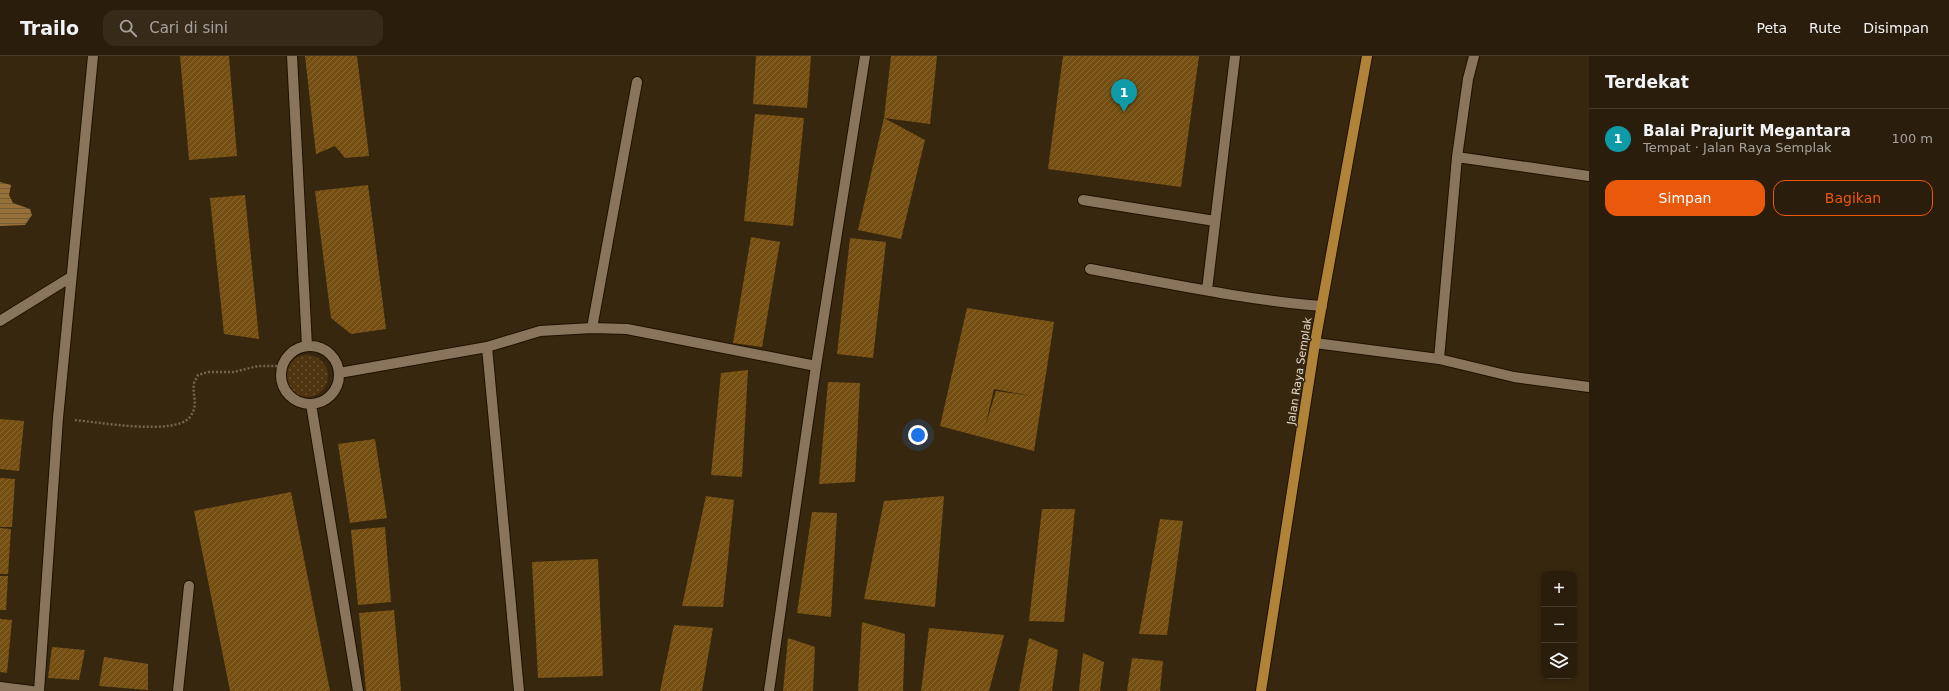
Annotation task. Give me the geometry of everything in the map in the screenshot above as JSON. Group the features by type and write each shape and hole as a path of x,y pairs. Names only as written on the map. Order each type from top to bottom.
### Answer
{"main road":[{"name":"Jalan Raya Semplak","path":"1261,691 1315,343 1367,56"}],"street":[{"path":"40,691 58,418 92,56"},
{"path":"292,56 307,346"},
{"path":"769,691 816,366 865,56"},
{"path":"1207,290 1235,56"},
{"path":"1438,359 1458,157 1468,79 1474,56"},
{"path":"592,328 637,82"},
{"path":"1458,157 1589,176"},
{"path":"1083,200 1215,221"},
{"path":"1090,269 1287,303 1322,306"},
{"path":"0,322 71,277"},
{"path":"339,373 487,347 540,331 592,328 627,329 816,366"},
{"path":"1315,343 1438,359 1514,377 1589,387"},
{"path":"307,346 318,347 328,353 336,362 339,373 339,382 335,391 329,398 311,404 296,400 285,389 281,374 282,366 288,357 296,350 307,346"},
{"path":"487,347 519,691"},
{"path":"311,404 358,691"},
{"path":"178,691 189,586"},
{"path":"0,687 32,691"}],"path":[{"path":"58,418 138,428 165,426 189,418 195,409 194,383 198,375 208,372 234,372 258,366 282,366"}],"shaded area":[{"path":"0,182 11,185 9,195 13,203 30,209 32,215 25,225 0,226"},
{"path":"307,355 322,361 328,376 322,391 307,397 292,391 286,376 292,361"}],"building":[{"path":"180,56 229,56 237,156 189,160"},
{"path":"305,56 357,56 369,156 345,158 335,146 316,154"},
{"path":"756,56 811,56 807,108 753,104"},
{"path":"891,56 937,56 930,124 884,118"},
{"path":"1063,56 1199,56 1181,187 1048,169"},
{"path":"755,114 804,118 793,226 744,221"},
{"path":"884,118 925,140 901,239 858,230"},
{"path":"368,185 386,329 351,334 331,318 315,191"},
{"path":"245,195 259,339 224,334 210,198"},
{"path":"751,237 780,242 762,347 733,343"},
{"path":"850,238 886,242 873,358 837,354"},
{"path":"967,308 1054,322 1034,451 940,426","holes":["994,389 1032,396 996,391 985,427"]},
{"path":"748,370 742,477 711,475 721,373"},
{"path":"828,382 860,383 855,482 819,484"},
{"path":"0,419 24,421 19,471 0,469"},
{"path":"375,439 387,518 350,523 338,444"},
{"path":"0,478 15,479 12,527 0,527"},
{"path":"291,492 330,691 230,691 194,511"},
{"path":"706,496 734,500 723,607 682,606"},
{"path":"944,496 935,607 864,599 884,501"},
{"path":"1042,509 1075,509 1064,622 1029,621"},
{"path":"812,512 837,513 831,617 797,613"},
{"path":"1160,519 1183,521 1167,635 1139,634"},
{"path":"385,527 391,602 358,605 351,530"},
{"path":"0,528 11,529 8,574 0,574"},
{"path":"598,559 603,676 538,678 532,562"},
{"path":"0,576 8,576 6,610 0,610"},
{"path":"394,610 401,691 366,691 359,613"},
{"path":"0,619 12,620 7,673 0,672"},
{"path":"862,622 905,634 903,691 858,691"},
{"path":"674,625 713,628 702,691 660,691"},
{"path":"929,628 1004,635 989,691 921,691"},
{"path":"788,638 815,647 813,691 783,691"},
{"path":"1029,638 1058,650 1052,691 1019,691"},
{"path":"52,647 85,650 79,680 48,678"},
{"path":"1083,653 1104,662 1100,691 1079,691"},
{"path":"104,657 148,664 148,690 99,686"},
{"path":"1132,658 1163,661 1160,691 1127,691"}],"place":[{"name":"Balai Prajurit Megantara","path":"1124,112"}]}
